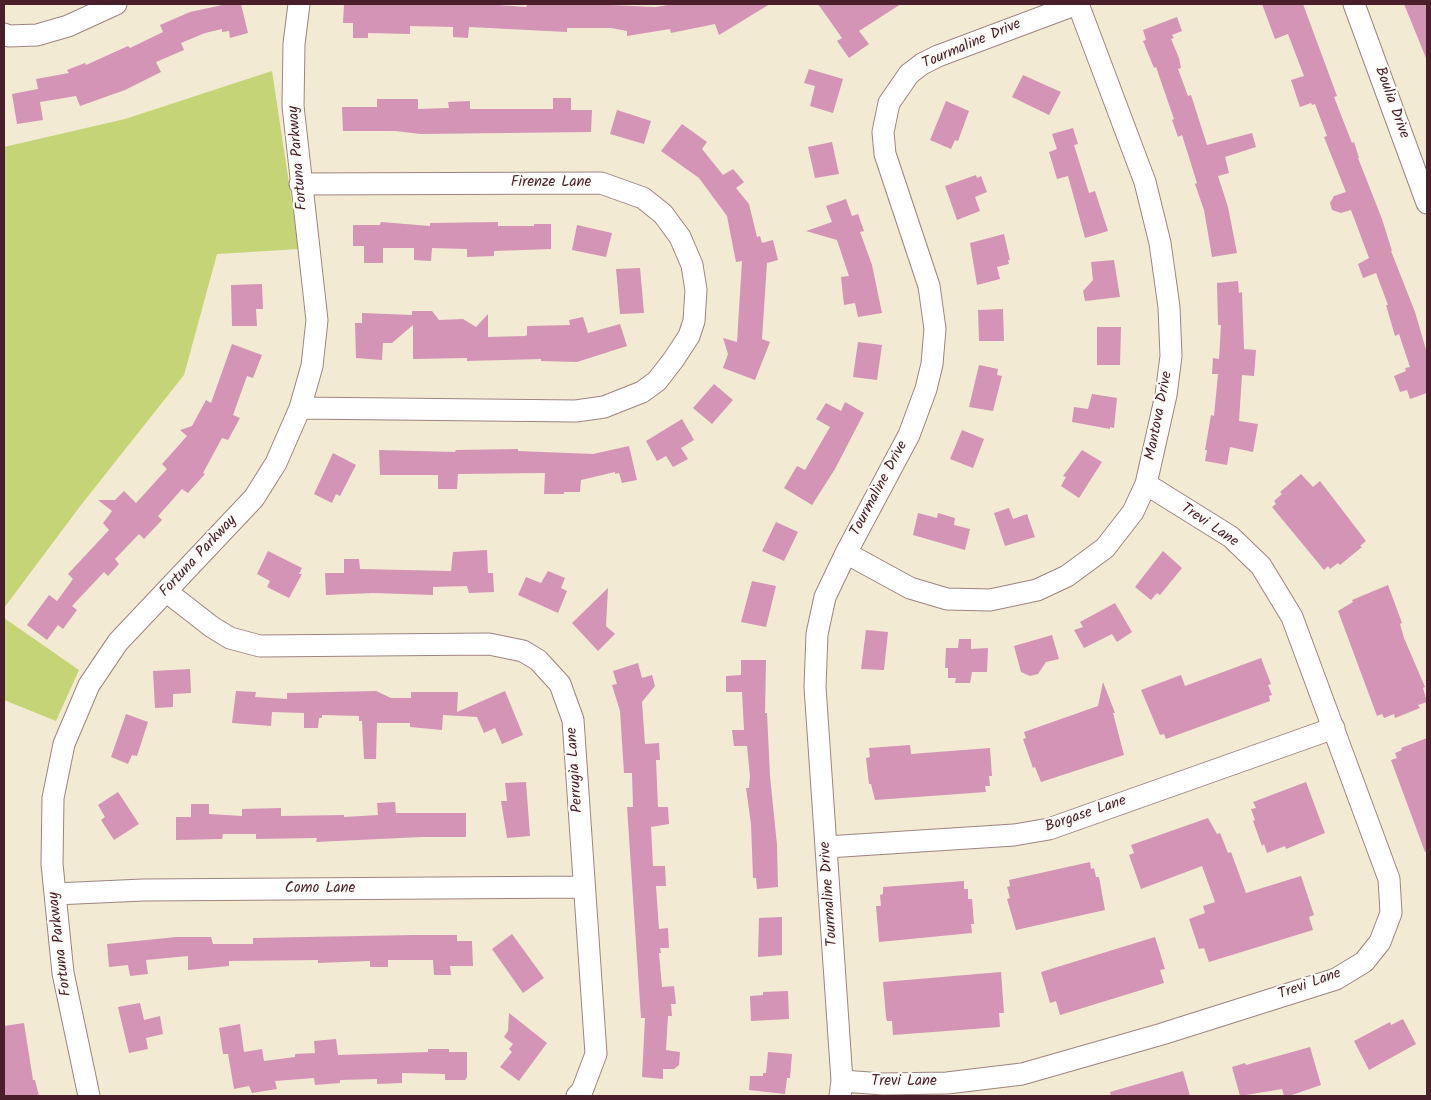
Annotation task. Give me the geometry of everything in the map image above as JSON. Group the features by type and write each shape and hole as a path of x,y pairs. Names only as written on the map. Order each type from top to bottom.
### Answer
{"street":[{"path":"4,34 9,36 38,35 68,26 116,4"},
{"name":"Fortuna Parkway","path":"89,1096 63,972 52,864 53,798 64,744 88,685 118,642 168,592 254,498 276,464 300,408 312,366 317,320 300,184 293,106 294,44 299,4"},
{"name":"Mantova Drive","path":"846,553 910,588 947,599 990,600 1037,590 1067,576 1104,548 1133,512 1146,484 1166,395 1171,356 1166,280 1160,243 1145,182 1077,4"},
{"name":"Tourmaline Drive","path":"841,1088 827,847 815,687 817,634 826,597 846,553 909,436 926,390 932,364 935,329 929,286 885,154 883,132 889,102 909,74 922,64 938,56 1077,4"},
{"name":"Boulia Drive","path":"1354,4 1427,203"},
{"name":"Firenze Lane","path":"300,184 601,183 643,198 663,214 680,237 692,265 696,290 694,321 689,336 674,359 657,380 642,392 604,407 576,411 300,408"},
{"name":"Trevi Lane","path":"841,1088 883,1084 947,1082 1022,1074 1162,1034 1327,982 1364,962 1380,942 1391,913 1389,879 1292,617 1261,566 1230,537 1146,484"},
{"name":"Perrugia Lane","path":"168,592 212,628 230,638 260,646 489,644 523,651 538,660 560,684 573,720 596,1054 582,1091 577,1096"},
{"name":"Borgase Lane","path":"827,847 1014,835 1049,828 1334,728"},
{"name":"Como Lane","path":"55,894 143,890 584,887"}],"green space":[{"path":"272,71 299,249 217,254 184,375 81,505 4,608 4,147 125,119"},
{"path":"4,618 79,670 56,721 4,700"}],"building":[{"path":"227,4 241,4 248,33 230,38 229,31 222,32 222,29 205,33 181,43 184,50 156,62 161,72 125,90 80,106 76,96 40,102 43,120 17,124 12,94 38,89 36,79 69,73 67,70 85,63 86,65 128,46 130,48 163,32 160,25 190,12"},
{"path":"344,4 485,4 526,7 527,5 589,4 655,7 675,4 770,4 719,35 715,24 671,33 670,29 627,36 627,31 611,28 567,28 567,32 469,27 468,38 453,37 453,27 410,26 410,34 368,33 368,38 353,38 353,23 343,23"},
{"path":"818,4 901,4 859,31 869,44 849,58 837,41 842,38"},
{"path":"1262,4 1303,4 1337,96 1334,97 1352,143 1354,142 1358,158 1382,219 1391,251 1415,312 1427,353 1427,393 1410,399 1407,390 1400,392 1394,376 1406,371 1405,368 1410,367 1399,334 1395,336 1386,305 1388,305 1376,273 1363,278 1358,264 1369,258 1351,210 1341,213 1332,210 1330,203 1334,196 1346,192 1324,137 1327,136 1315,104 1312,105 1311,103 1300,107 1291,80 1304,76 1288,34 1275,39"},
{"path":"1404,4 1427,4 1427,58 1426,58"},
{"path":"1177,17 1182,31 1172,35 1174,38 1171,39 1179,58 1181,68 1178,69 1188,96 1191,95 1207,145 1252,133 1256,147 1225,157 1229,173 1218,176 1228,207 1237,253 1212,257 1204,210 1182,135 1178,137 1172,120 1174,119 1156,67 1154,68 1143,41 1146,40 1143,30"},
{"path":"809,69 843,79 833,113 810,106 815,86 804,83"},
{"path":"1023,75 1061,92 1049,115 1012,97"},
{"path":"553,98 571,98 571,110 592,110 591,132 421,134 395,131 343,131 342,107 377,107 377,99 418,99 418,109 449,108 448,102 470,101 470,109 553,109"},
{"path":"946,101 969,111 958,141 955,140 951,149 930,140"},
{"path":"617,110 651,121 644,144 610,134"},
{"path":"682,124 707,142 702,149 723,175 733,169 744,182 736,188 749,204 757,237 760,236 762,243 773,240 778,260 767,263 762,339 770,342 755,380 723,368 728,354 723,338 737,342 742,261 736,262 727,216 699,178 661,151"},
{"path":"1073,128 1078,144 1074,145 1089,193 1095,191 1108,231 1085,238 1068,176 1057,179 1049,152 1057,149 1052,134"},
{"path":"832,142 839,174 815,178 808,147"},
{"path":"976,175 977,178 981,176 987,192 975,197 980,211 957,220 945,186"},
{"path":"846,199 852,216 858,214 864,231 860,232 872,265 882,313 858,317 855,303 844,305 841,277 849,276 837,240 806,231 832,222 826,206"},
{"path":"381,222 430,226 430,223 498,222 498,226 551,224 551,249 494,251 494,256 467,257 467,249 432,248 431,261 414,260 414,248 383,248 383,263 364,263 364,246 353,246 353,225 380,225"},
{"path":"577,225 612,233 606,257 572,250"},
{"path":"1004,234 1010,260 1008,260 1009,264 997,267 1000,279 977,285 970,243"},
{"path":"1114,260 1120,297 1085,301 1083,291 1093,280 1091,262"},
{"path":"640,268 644,313 620,314 616,269"},
{"path":"1238,281 1239,293 1242,292 1244,349 1256,350 1254,376 1242,375 1239,421 1258,424 1253,452 1230,447 1227,465 1205,461 1207,450 1205,450 1211,415 1214,416 1218,374 1212,374 1213,358 1219,359 1221,325 1218,325 1217,283"},
{"path":"262,284 263,309 256,309 257,326 232,326 231,285"},
{"path":"1003,309 1004,341 979,341 978,310"},
{"path":"412,311 432,311 439,320 463,319 476,327 488,314 488,337 525,336 527,335 527,326 570,325 569,320 583,317 588,333 620,324 627,346 577,362 541,361 541,359 467,361 467,358 413,359 413,325 392,343 383,343 382,360 356,358 355,323 362,323 362,313 412,315"},
{"path":"1097,327 1121,327 1120,365 1097,365"},
{"path":"858,342 882,345 877,380 853,377"},
{"path":"232,344 262,355 253,378 247,376 233,415 240,418 228,440 222,438 203,473 205,474 188,493 182,489 158,516 162,520 144,539 139,534 115,559 119,564 108,576 104,572 72,606 77,610 63,629 58,625 47,640 27,625 49,595 57,601 73,579 68,574 109,530 103,523 112,511 98,500 115,500 124,491 136,503 167,469 162,464 187,436 180,430 192,426 206,400 211,403"},
{"path":"979,365 998,369 997,375 1002,376 993,411 969,407"},
{"path":"714,384 733,400 712,424 693,408"},
{"path":"1092,394 1117,398 1114,428 1110,427 1110,429 1072,422 1074,407 1088,409"},
{"path":"845,402 864,413 835,469 812,505 784,488 797,466 805,470 830,427 816,419 826,403 841,411"},
{"path":"682,419 694,440 681,448 688,459 673,467 666,456 657,461 646,441"},
{"path":"962,430 984,439 973,468 950,459"},
{"path":"629,446 637,480 622,483 619,473 615,474 615,472 581,480 580,492 564,492 564,494 544,494 545,473 458,474 457,489 438,489 438,475 380,475 379,450 455,452 456,450 518,449 518,451 593,454"},
{"path":"1082,450 1102,462 1079,498 1061,486 1066,477 1063,476"},
{"path":"333,453 356,465 340,496 336,494 332,503 314,494"},
{"path":"1301,474 1313,487 1320,481 1366,541 1360,546 1362,547 1340,565 1338,563 1330,569 1328,566 1324,570 1272,507 1276,504 1274,501 1282,494 1280,492"},
{"path":"1009,508 1013,519 1027,514 1035,537 1005,546 994,513"},
{"path":"918,513 937,518 938,513 955,518 954,525 970,529 965,550 913,535"},
{"path":"776,522 798,532 784,561 762,551"},
{"path":"487,550 488,573 493,573 494,592 469,593 467,586 433,587 433,595 373,593 326,595 325,573 344,573 344,559 359,559 360,569 451,571 453,552"},
{"path":"268,551 302,568 299,574 302,574 289,598 267,587 270,581 257,574"},
{"path":"1163,551 1182,568 1160,595 1157,593 1151,600 1135,587"},
{"path":"548,571 565,578 561,588 567,591 558,613 518,595 526,577 541,583"},
{"path":"752,581 776,586 766,627 741,622"},
{"path":"1388,585 1402,623 1400,624 1404,638 1425,687 1423,688 1427,702 1418,705 1420,708 1395,718 1394,714 1384,718 1382,714 1377,716 1338,611 1353,602 1352,600"},
{"path":"608,588 606,626 615,634 598,651 572,623"},
{"path":"1115,603 1132,632 1117,642 1112,634 1084,648 1074,630 1083,627 1080,622"},
{"path":"866,630 888,632 884,670 861,669"},
{"path":"1052,635 1059,659 1046,662 1038,674 1030,676 1021,672 1014,646"},
{"path":"959,639 971,639 971,649 988,648 987,672 972,672 970,683 955,683 956,678 948,678 948,668 945,668 946,648 958,648"},
{"path":"1261,658 1271,684 1268,685 1272,695 1269,696 1270,701 1166,739 1164,734 1160,735 1141,690 1181,675 1185,686"},
{"path":"741,660 766,660 765,713 767,713 770,776 777,845 778,887 757,889 756,878 753,878 751,824 746,788 749,788 750,777 747,746 734,746 732,730 744,730 742,692 726,692 726,676 741,675"},
{"path":"638,663 642,678 652,675 655,686 642,702 645,744 659,743 660,760 656,760 658,807 668,807 669,824 651,827 653,866 665,866 666,886 656,886 659,929 668,928 669,948 660,948 661,953 659,953 662,987 674,986 676,1004 671,1004 672,1016 668,1016 666,1050 680,1052 679,1065 674,1069 663,1069 663,1079 642,1077 645,1018 641,1018 627,807 633,807 632,773 624,773 620,711 612,685 617,684 613,671"},
{"path":"190,669 191,693 173,694 173,707 155,708 153,671"},
{"path":"1103,682 1115,713 1113,713 1124,755 1041,782 1035,767 1033,768 1023,739 1026,738 1024,732 1098,706"},
{"path":"236,691 256,692 255,697 287,699 287,693 376,691 391,698 411,698 411,692 458,692 457,712 505,691 523,735 502,744 495,728 484,733 477,717 443,715 442,730 410,727 410,723 377,723 376,759 364,759 362,721 359,721 359,716 322,715 322,718 319,718 318,728 304,728 304,713 272,712 271,726 232,723"},
{"path":"126,714 148,722 137,756 132,755 128,764 111,757"},
{"path":"1427,738 1427,852 1425,852 1391,760 1397,758 1395,753 1402,750 1401,748"},
{"path":"910,745 911,754 990,748 992,776 989,776 990,786 985,786 986,792 875,800 871,784 869,784 866,758 870,757 869,748"},
{"path":"526,782 530,836 507,838 501,801 507,801 505,783"},
{"path":"1306,782 1325,833 1286,849 1285,846 1267,853 1264,844 1262,846 1253,821 1255,820 1251,809 1256,808 1253,802"},
{"path":"118,792 139,824 114,840 101,820 105,817 98,805"},
{"path":"395,802 396,813 466,813 466,837 316,842 317,838 256,839 256,834 223,834 222,839 176,840 176,817 191,817 191,804 209,804 209,814 242,816 242,809 281,808 281,816 344,815 344,817 378,815 377,803"},
{"path":"1208,818 1217,834 1220,833 1228,853 1231,852 1246,893 1301,876 1314,915 1309,917 1313,930 1209,962 1204,948 1199,949 1189,919 1205,913 1203,906 1215,902 1202,866 1141,889 1129,855 1134,853 1131,845"},
{"path":"1090,862 1091,869 1094,868 1096,877 1099,877 1105,910 1016,930 1007,899 1010,898 1007,887 1010,886 1009,880"},
{"path":"964,881 964,889 968,889 968,899 972,899 974,924 971,924 972,933 879,942 876,906 881,906 880,895 883,894 883,887"},
{"path":"782,917 782,955 758,957 759,918"},
{"path":"512,934 544,978 523,993 492,949"},
{"path":"457,935 457,941 472,941 473,966 450,966 451,975 434,975 433,960 388,960 388,967 370,967 370,961 318,963 318,960 229,961 229,966 188,970 188,956 146,960 148,974 130,976 128,965 109,967 107,944 176,937 211,937 213,944 253,944 253,938"},
{"path":"1155,937 1165,969 1160,970 1164,983 1060,1015 1056,1001 1050,1003 1041,972"},
{"path":"1001,972 1004,1013 999,1013 1000,1027 893,1035 892,1021 887,1021 886,1017 883,982"},
{"path":"788,991 789,1019 751,1021 750,996 763,995 763,992"},
{"path":"140,1003 144,1020 160,1016 163,1034 146,1038 148,1049 129,1053 118,1007"},
{"path":"509,1013 547,1043 519,1081 500,1067 512,1052 509,1049 513,1044 504,1037 508,1031"},
{"path":"1403,1019 1416,1044 1369,1070 1354,1041 1390,1022 1391,1025"},
{"path":"24,1023 33,1080 35,1080 39,1096 4,1096 4,1026"},
{"path":"240,1024 244,1052 262,1049 264,1061 295,1057 295,1054 315,1053 314,1041 336,1039 338,1055 428,1052 428,1049 449,1049 449,1052 467,1052 467,1077 465,1080 445,1080 445,1074 402,1073 402,1083 377,1084 377,1079 340,1080 340,1083 315,1085 314,1078 275,1081 277,1089 252,1093 249,1086 234,1089 228,1054 223,1054 219,1028"},
{"path":"1310,1047 1321,1085 1289,1096 1284,1096 1282,1089 1240,1096 1232,1067 1245,1063 1246,1065"},
{"path":"768,1052 792,1054 790,1078 787,1078 785,1094 749,1090 750,1076 763,1076 763,1073 766,1073"},
{"path":"1183,1071 1190,1096 1111,1096 1110,1092"}]}
